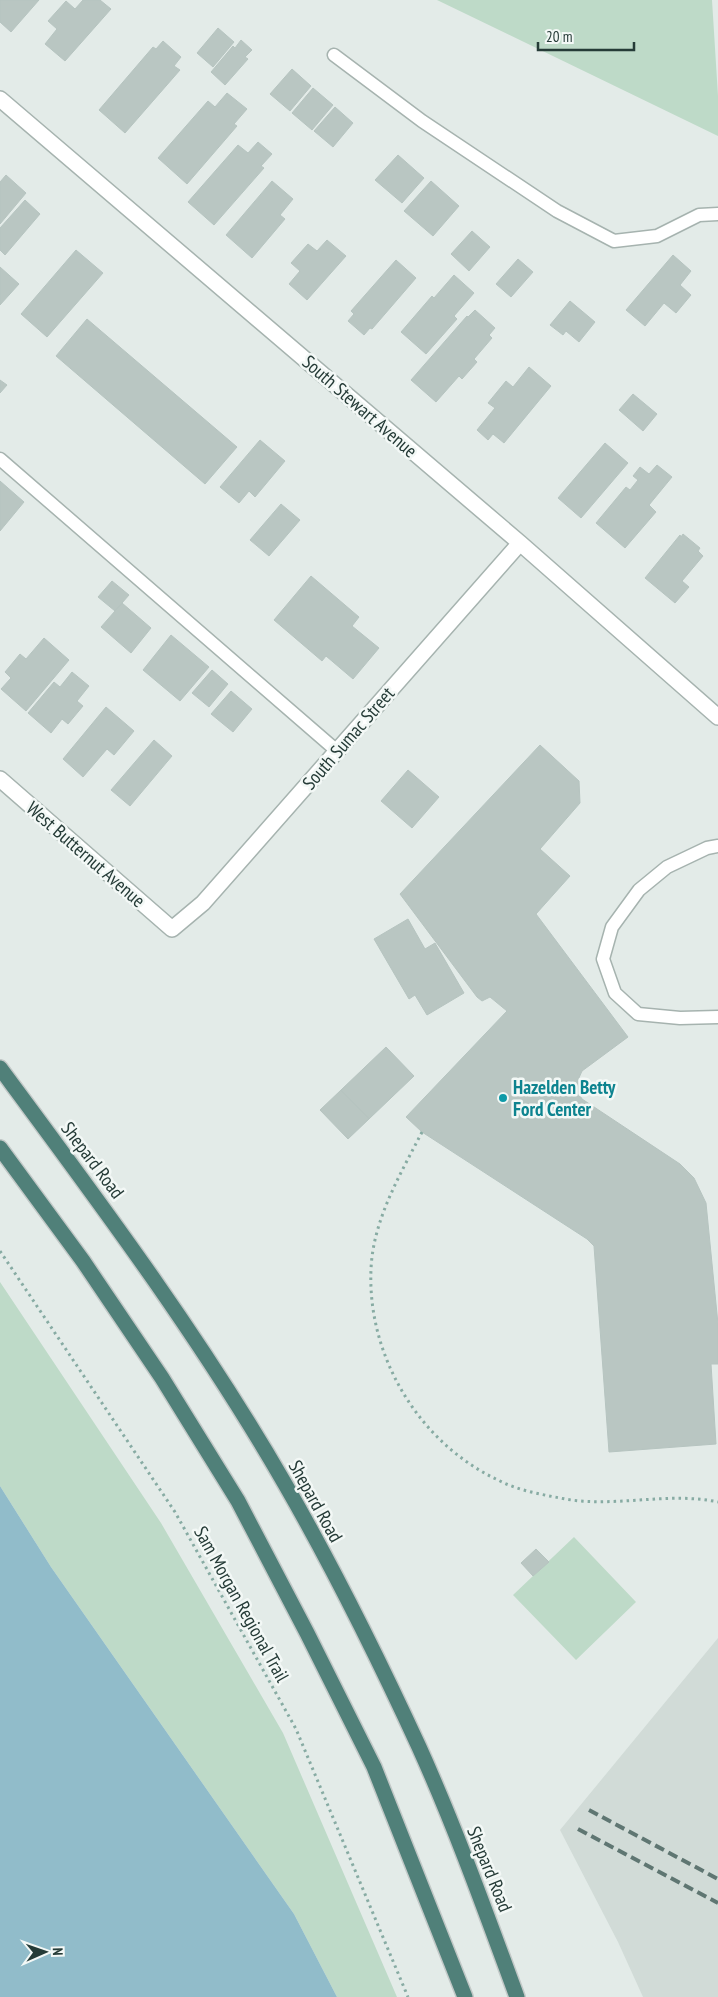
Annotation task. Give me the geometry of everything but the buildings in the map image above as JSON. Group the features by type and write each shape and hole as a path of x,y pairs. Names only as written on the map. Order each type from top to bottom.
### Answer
{"highway":[{"name":"Shepard Road","path":"0,1068 130,1244 206,1356 285,1484 354,1614 419,1749 473,1877 517,1997"},
{"path":"0,1148 83,1261 131,1331 238,1501 374,1767 465,1997"}],"street":[{"name":"South Stewart Avenue","path":"0,98 520,542 718,717"},
{"name":"South Sumac Street","path":"172,929 203,903 520,542"},
{"name":"West Butternut Avenue","path":"0,779 172,929"}],"lane":[{"path":"334,55 422,121 557,212 614,241 657,236 700,215 718,214"},
{"path":"0,459 336,751"},
{"path":"718,846 707,848 667,867 639,890 612,927 603,959 615,993 638,1014 680,1018 718,1017"}],"path":[{"path":"422,1132 395,1183 379,1226 371,1268 373,1313 384,1356 403,1395 438,1438 473,1466 499,1481 528,1491 563,1499 608,1502 705,1499 718,1502"},
{"name":"Sam Morgan Regional Trail","path":"0,1251 175,1512 291,1720 408,1997"}],"shaded area":[{"path":"718,1638 718,1997 643,1997 618,1942 560,1830"}],"green space":[{"path":"437,0 712,0 718,96 718,136"},
{"path":"0,1282 161,1523 283,1733 397,1997 337,1997 294,1914 51,1567 0,1486"},
{"path":"574,1537 636,1602 576,1660 513,1595"}],"water":[{"path":"0,1486 51,1567 294,1914 337,1997 0,1997"}],"railway":[{"path":"589,1810 718,1879"},
{"path":"578,1829 718,1903"}],"place":[{"name":"Hazelden Betty Ford Center","path":"503,1098"}]}
